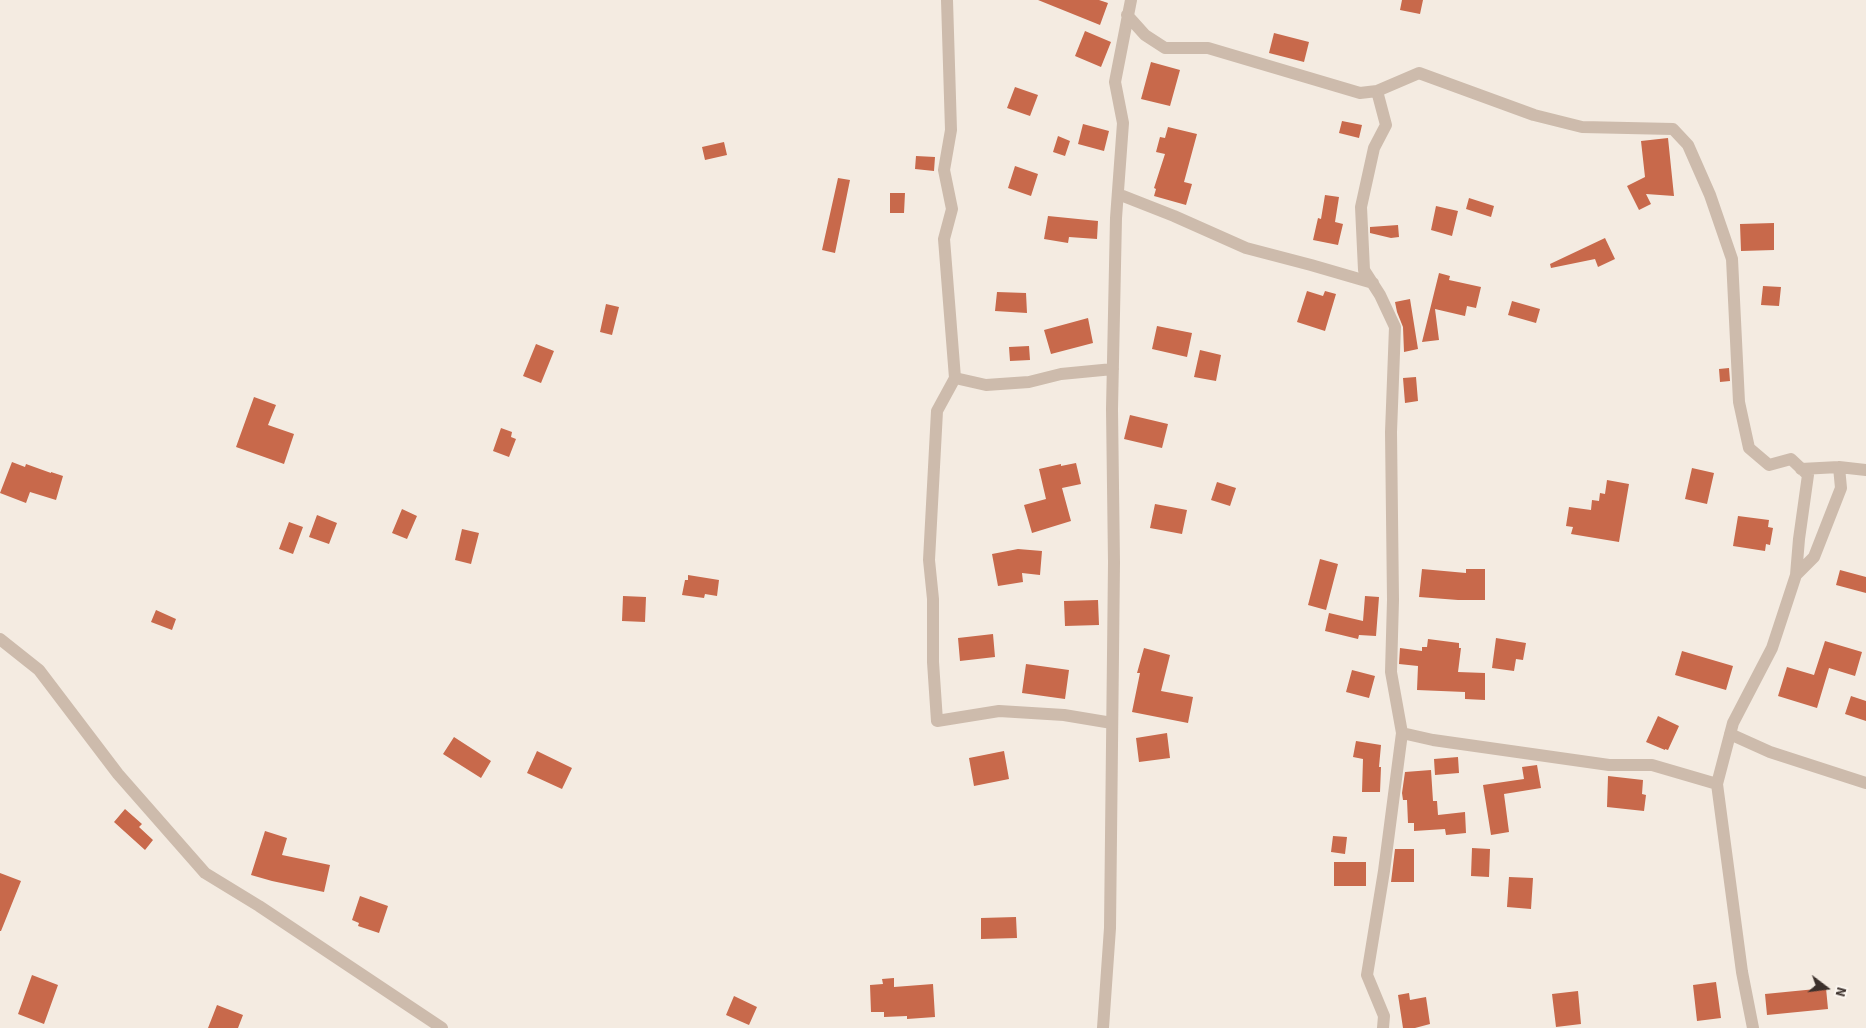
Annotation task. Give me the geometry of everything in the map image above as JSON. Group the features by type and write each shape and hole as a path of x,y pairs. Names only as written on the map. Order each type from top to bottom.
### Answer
{"street":[{"path":"946,0 951,130 944,170 952,209 944,239 955,378 937,412 933,476 929,560 933,599 933,662 937,722 1000,711 1064,715 1112,723"},
{"path":"1102,1028 1110,928 1114,564 1113,369 1118,194 1123,123 1115,82 1131,0"},
{"path":"1127,14 1145,35 1165,48 1208,48 1360,92 1377,91 1419,73 1534,115 1582,127 1673,129 1688,145 1710,194 1732,259 1739,402 1749,448 1769,465 1791,459 1808,476 1796,575 1772,648 1733,723 1717,784 1742,972 1753,1028"},
{"path":"1377,91 1386,125 1374,148 1361,207 1364,270 1395,327 1391,432 1393,600 1390,672 1402,734 1384,871 1366,975 1384,1016 1383,1028"},
{"path":"1118,194 1246,248 1312,265 1373,284"},
{"path":"955,378 986,385 1029,382 1061,374 1113,369"},
{"path":"1801,469 1839,467 1866,470"},
{"path":"1796,575 1814,557 1841,488 1839,467"},
{"path":"0,639 39,670 118,774 206,873 259,906 442,1028"},
{"path":"1402,734 1609,765 1652,765 1717,784"},
{"path":"1730,734 1770,752 1866,783"}],"building":[{"path":"1038,0 1099,0 1108,3 1100,25"},
{"path":"1402,0 1423,0 1420,14 1400,10"},
{"path":"1085,31 1111,42 1101,67 1075,56"},
{"path":"1274,33 1309,42 1304,62 1269,53"},
{"path":"1151,62 1180,70 1170,106 1141,99"},
{"path":"1015,87 1038,95 1030,116 1007,108"},
{"path":"1342,121 1362,125 1359,138 1339,133"},
{"path":"1083,124 1109,131 1104,151 1078,144"},
{"path":"1168,127 1197,134 1184,182 1192,184 1186,205 1154,196 1156,189 1154,188 1165,154 1156,152 1160,137 1165,138"},
{"path":"1058,136 1070,141 1065,156 1053,152"},
{"path":"1668,138 1674,196 1646,194 1651,204 1639,210 1627,186 1645,177 1641,141"},
{"path":"724,142 727,155 705,160 702,147"},
{"path":"916,156 935,157 934,171 915,169"},
{"path":"1015,166 1038,174 1031,196 1008,188"},
{"path":"838,178 850,180 835,253 822,250"},
{"path":"890,193 905,193 904,213 890,213"},
{"path":"1325,195 1339,197 1335,222 1343,224 1338,245 1313,240 1318,218 1321,219"},
{"path":"1469,198 1494,206 1491,217 1466,209"},
{"path":"1436,206 1458,211 1452,236 1431,230"},
{"path":"1048,216 1098,221 1097,239 1069,237 1068,243 1044,239"},
{"path":"1774,223 1774,250 1741,251 1740,224"},
{"path":"1398,225 1399,237 1391,238 1370,233 1370,227"},
{"path":"1605,238 1615,259 1598,267 1595,259 1551,268 1550,264"},
{"path":"1439,273 1450,276 1449,280 1481,287 1476,308 1467,306 1465,316 1435,309 1439,340 1422,342"},
{"path":"1763,286 1781,287 1779,306 1761,305"},
{"path":"1307,291 1323,296 1325,291 1336,294 1325,331 1297,322"},
{"path":"997,292 1026,293 1027,313 995,311"},
{"path":"1410,299 1418,349 1404,352 1403,327 1395,302"},
{"path":"1512,301 1540,309 1536,323 1508,315"},
{"path":"606,304 619,307 612,335 600,332"},
{"path":"1088,318 1093,343 1051,354 1044,330"},
{"path":"1157,326 1192,333 1187,357 1152,349"},
{"path":"536,344 554,351 541,383 523,376"},
{"path":"1029,346 1030,360 1010,361 1009,347"},
{"path":"1200,350 1221,355 1216,381 1194,377"},
{"path":"1729,368 1730,381 1720,382 1719,369"},
{"path":"1416,377 1418,401 1405,403 1403,378"},
{"path":"254,397 276,405 268,425 294,434 284,464 236,447"},
{"path":"1130,415 1168,424 1162,448 1124,439"},
{"path":"501,428 512,432 511,437 516,439 509,457 493,451"},
{"path":"12,462 25,467 26,464 63,476 56,500 30,492 26,503 0,493"},
{"path":"1076,463 1081,484 1062,488 1071,521 1032,533 1024,505 1046,499 1039,469"},
{"path":"1692,468 1714,473 1707,504 1685,499"},
{"path":"1607,480 1629,484 1619,542 1571,534 1573,527 1566,526 1569,507 1591,510 1592,500 1599,501 1600,493 1605,494"},
{"path":"1217,482 1236,488 1230,506 1211,500"},
{"path":"1155,504 1187,510 1182,534 1150,528"},
{"path":"402,509 417,516 407,539 392,533"},
{"path":"317,515 337,523 329,544 309,537"},
{"path":"1738,516 1769,520 1768,527 1773,528 1770,545 1766,544 1765,551 1733,546"},
{"path":"289,522 303,527 293,554 279,549"},
{"path":"462,529 479,533 471,564 455,560"},
{"path":"1018,549 1042,551 1040,575 1022,573 1023,582 998,586 992,554"},
{"path":"1320,559 1338,564 1326,610 1308,605"},
{"path":"1422,569 1466,573 1466,569 1485,569 1485,600 1419,597"},
{"path":"1840,570 1866,577 1866,593 1836,585"},
{"path":"688,575 719,580 717,596 705,594 704,598 682,595"},
{"path":"623,596 646,597 645,622 622,621"},
{"path":"1365,596 1379,597 1376,636 1359,635 1358,639 1325,631 1329,613 1363,621"},
{"path":"1098,600 1099,625 1065,626 1064,601"},
{"path":"156,610 176,619 172,630 151,622"},
{"path":"993,634 995,657 960,661 958,638"},
{"path":"1496,638 1526,643 1523,660 1516,659 1514,671 1492,668"},
{"path":"1428,639 1459,643 1459,648 1461,648 1458,672 1485,673 1485,700 1465,699 1465,692 1417,690 1418,666 1399,664 1400,648 1422,651 1422,647 1427,647"},
{"path":"1825,641 1862,652 1855,676 1829,668 1817,708 1778,696 1787,667 1814,675"},
{"path":"1144,648 1170,655 1161,691 1193,697 1188,723 1132,712 1140,673 1137,673"},
{"path":"1682,651 1733,666 1726,690 1675,675"},
{"path":"1026,664 1069,670 1065,699 1022,693"},
{"path":"1352,670 1375,676 1369,698 1346,692"},
{"path":"1851,696 1866,701 1866,721 1845,714"},
{"path":"1658,716 1679,726 1668,750 1646,742"},
{"path":"1167,733 1170,758 1139,762 1136,738"},
{"path":"454,737 491,761 481,778 443,754"},
{"path":"1356,741 1381,745 1379,767 1381,767 1380,792 1362,792 1363,759 1353,757"},
{"path":"537,751 572,768 562,789 527,773"},
{"path":"1004,751 1009,779 974,786 969,758"},
{"path":"1458,757 1459,773 1435,775 1434,759"},
{"path":"1537,765 1541,788 1504,794 1509,832 1491,835 1483,785 1524,779 1522,767"},
{"path":"1431,770 1433,801 1437,801 1438,815 1465,812 1466,833 1446,835 1445,829 1414,831 1414,823 1408,823 1407,800 1403,800 1402,793 1405,772"},
{"path":"1608,776 1643,780 1642,794 1646,795 1644,811 1607,807"},
{"path":"125,809 142,824 139,827 153,840 145,850 114,822"},
{"path":"265,831 287,838 282,855 330,865 324,892 251,875"},
{"path":"1333,836 1347,837 1345,854 1331,852"},
{"path":"1472,848 1490,849 1489,877 1471,876"},
{"path":"1395,849 1414,849 1414,882 1391,882"},
{"path":"1334,862 1366,862 1366,886 1334,886"},
{"path":"0,873 21,881 1,931 0,931"},
{"path":"1509,877 1533,878 1531,909 1507,907"},
{"path":"360,896 388,906 379,933 358,926 359,923 352,920"},
{"path":"1016,917 1017,938 981,939 981,918"},
{"path":"32,975 58,985 44,1024 18,1014"},
{"path":"894,978 894,987 933,984 935,1017 907,1019 907,1016 884,1017 884,1012 871,1012 870,985 883,984 882,979"},
{"path":"1716,982 1721,1018 1697,1021 1693,985"},
{"path":"1826,988 1828,1009 1767,1015 1765,994"},
{"path":"1578,991 1581,1024 1556,1027 1552,994"},
{"path":"1409,993 1410,1000 1426,997 1430,1024 1415,1028 1403,1028 1398,995"},
{"path":"734,996 757,1007 749,1025 726,1015"},
{"path":"217,1005 243,1015 238,1028 208,1028"}]}
